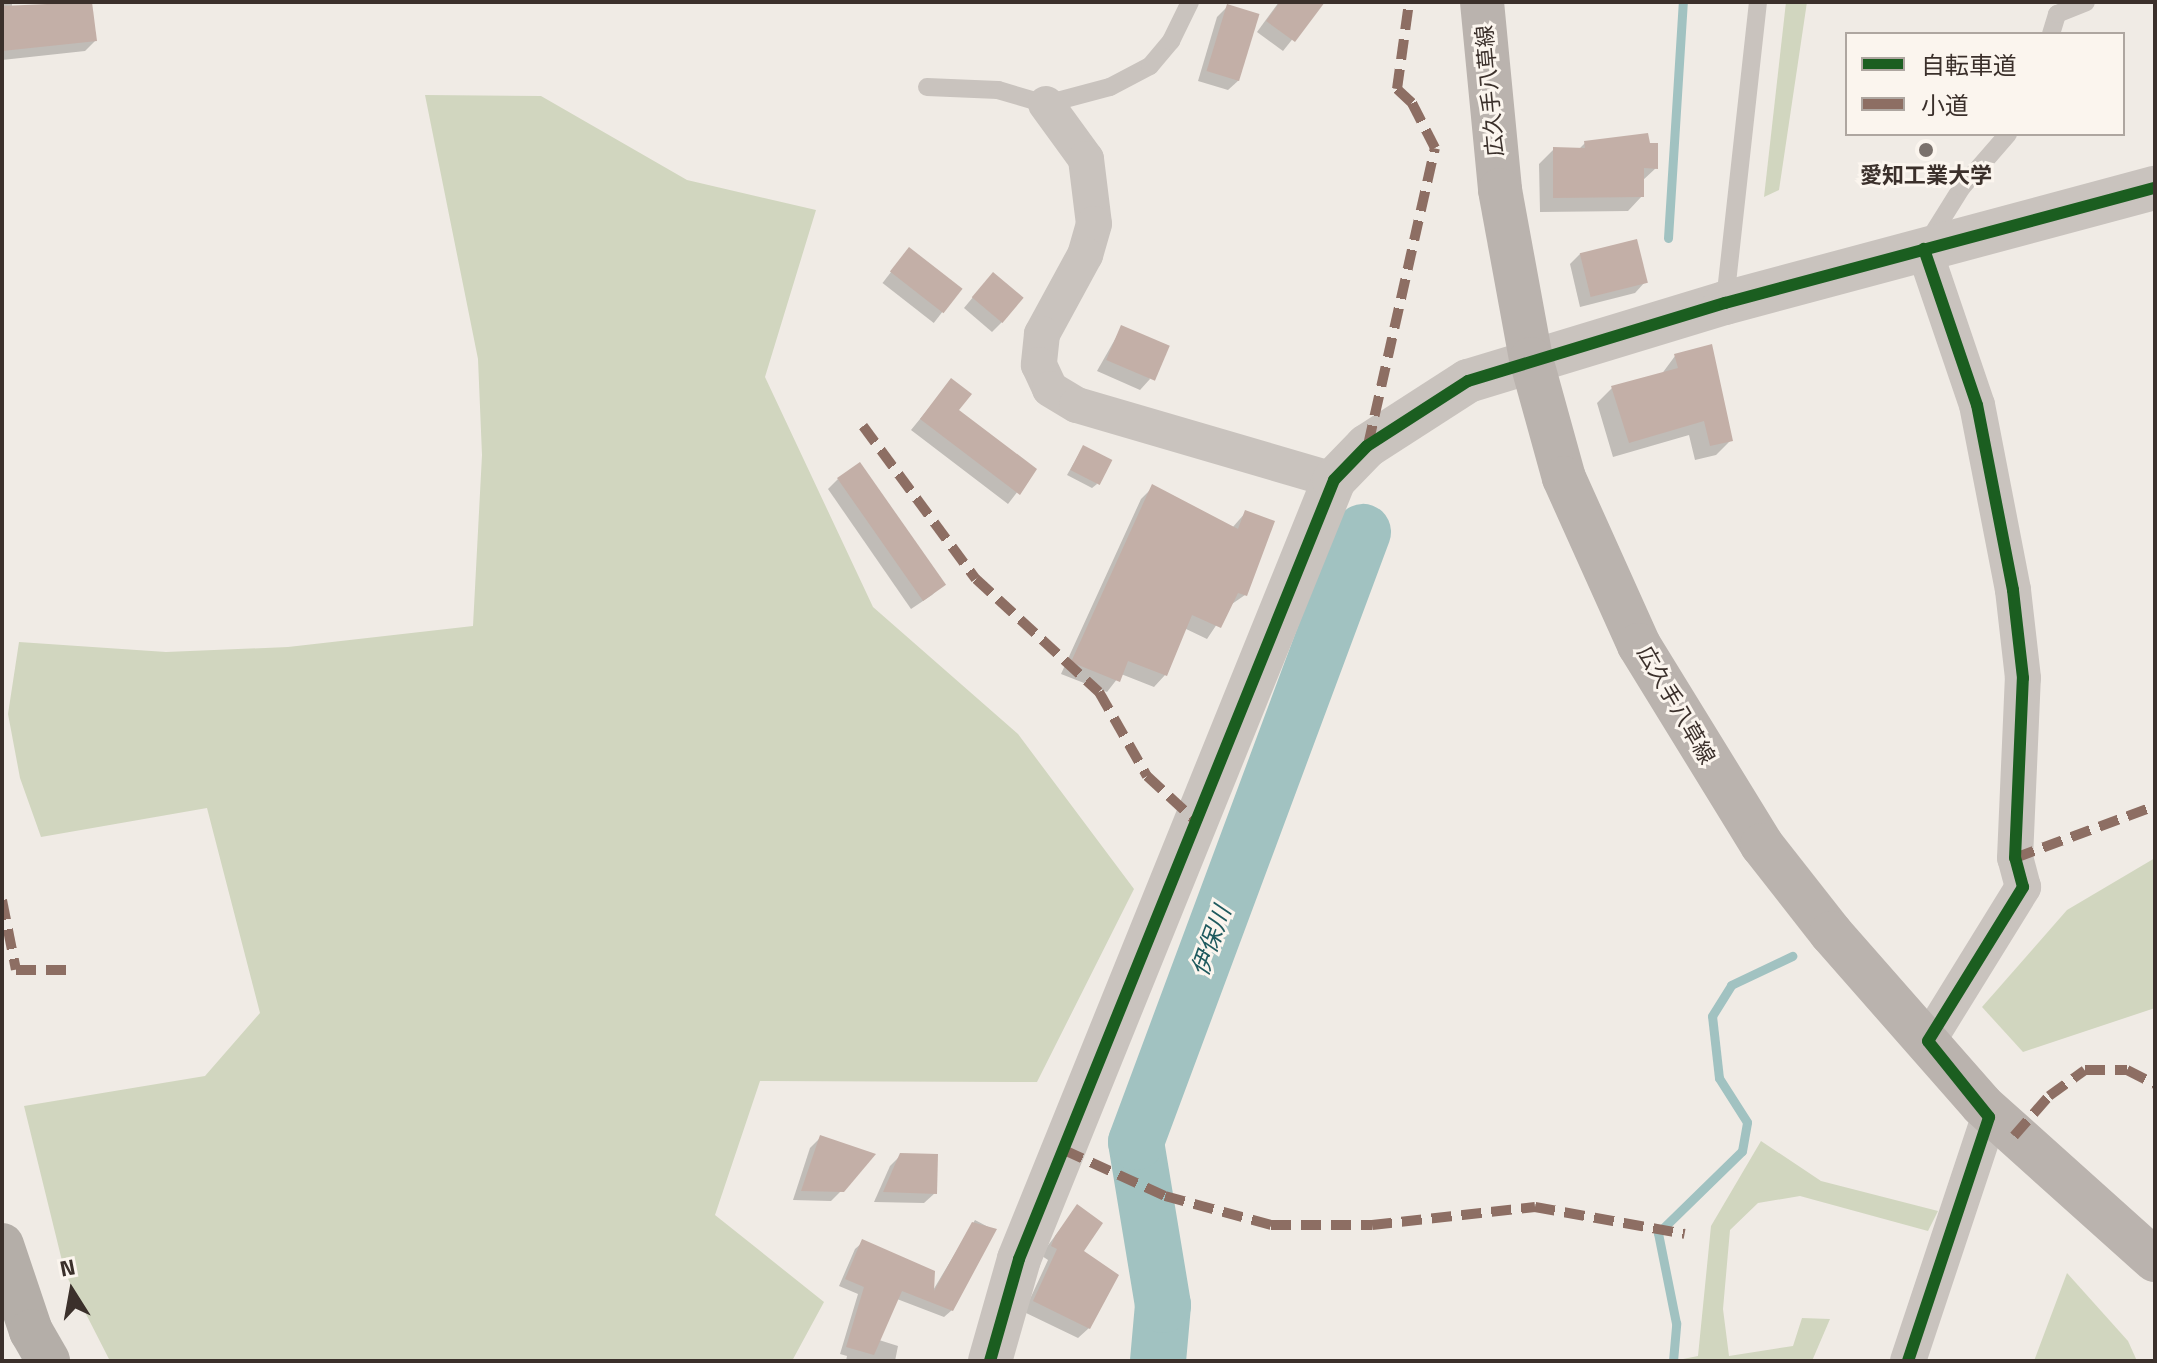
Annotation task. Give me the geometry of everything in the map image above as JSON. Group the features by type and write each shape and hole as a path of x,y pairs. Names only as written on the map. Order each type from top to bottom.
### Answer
{"highway":[{"path":"2,1245 31,1331 48,1361"}],"main road":[{"name":"広久手八草線","path":"1482,2 1500,190 1531,359 1564,478 1647,658 1762,845 1831,933 2003,1125 2155,1260"}],"street":[{"path":"1046,104 1086,159 1094,224 1085,255 1042,334 1039,365 1050,389 1077,405 1334,480"},
{"path":"990,1361 1019,1259 1334,480 1367,446 1468,381 1531,359 1725,303 2155,188"},
{"path":"1908,1361 1989,1117 1928,1041 2023,887 2015,858 2023,678 1994,480 1977,405 1924,249"}],"lane":[{"path":"927,87 998,90 1046,104 1110,87 1150,66 1190,2"},
{"path":"1725,303 1758,2"},
{"path":"2052,32 2057,14 2086,2"},
{"path":"1924,249 1962,187 2006,136"}],"green space":[{"path":"1786,2 1807,2 1779,190 1764,197"},
{"path":"425,95 541,96 687,180 816,210 765,377 873,607 1018,734 1134,889 1037,1082 760,1081 715,1215 824,1302 792,1361 110,1361 65,1273 24,1106 205,1076 260,1013 207,808 41,837 20,778 8,714 19,642 166,652 288,647 473,626 482,455 478,359"},
{"path":"2155,858 2155,1008 2023,1052 1982,1007 2067,910"},
{"path":"1761,1141 1821,1181 1938,1211 1928,1231 1800,1196 1758,1203 1730,1230 1723,1309 1729,1356 1793,1346 1802,1318 1830,1319 1812,1361 1673,1361 1698,1356 1711,1226"},
{"path":"2067,1273 2128,1341 2137,1361 2034,1361"}],"building":[{"path":"92,2 97,41 2,51 2,6"},
{"path":"1280,2 1325,2 1295,42 1266,21"},
{"path":"1227,4 1260,14 1239,81 1207,71"},
{"path":"1648,133 1650,143 1658,143 1658,169 1644,168 1644,197 1553,198 1553,147 1585,148 1584,141"},
{"path":"1637,239 1648,283 1591,297 1580,253"},
{"path":"909,247 963,289 943,313 890,271"},
{"path":"993,272 1024,298 1002,323 972,297"},
{"path":"1121,325 1170,346 1155,381 1106,360"},
{"path":"1712,344 1733,441 1710,446 1704,421 1629,443 1611,386 1678,368 1674,354"},
{"path":"951,378 972,394 959,410 1037,469 1020,495 920,419"},
{"path":"1083,445 1112,460 1100,485 1070,470"},
{"path":"860,462 946,585 923,601 837,478"},
{"path":"1152,484 1238,529 1245,510 1275,521 1247,596 1238,593 1221,628 1192,615 1167,676 1128,661 1120,682 1071,662"},
{"path":"820,1135 876,1154 844,1192 801,1191"},
{"path":"900,1153 938,1154 937,1194 883,1192"},
{"path":"1077,1204 1103,1223 1084,1251 1119,1275 1090,1329 1033,1301 1057,1249 1051,1246 1055,1236"},
{"path":"972,1222 997,1229 953,1311 902,1291 874,1355 846,1347 864,1287 845,1279 862,1239 935,1271 934,1291"}],"waterway":[{"path":"1668,238 1683,2"},
{"name":"伊保川","path":"1158,1361 1163,1305 1136,1142 1363,532"},
{"path":"1673,1361 1676,1323 1658,1233 1742,1151 1747,1122 1719,1078 1712,1016 1731,985 1792,956"}],"marked path":[{"path":"1368,445 1435,148 1412,103 1397,89 1409,2"},
{"path":"863,426 976,579 1099,692 1147,776 1199,824"},
{"path":"2015,858 2155,806"},
{"path":"2,900 16,970 69,970"},
{"path":"2014,1136 2049,1096 2085,1070 2127,1070 2155,1084"},
{"path":"1064,1150 1165,1196 1271,1225 1372,1225 1535,1207 1685,1234"}],"cycle path":[{"path":"990,1361 1019,1259 1334,480 1367,446 1468,381 1725,303 2155,188"},
{"path":"1908,1361 1989,1117 1928,1041 2023,887 2015,858 2023,678 2013,590 1977,405 1924,249"}],"place":[{"name":"愛知工業大学","path":"1926,150"}]}
